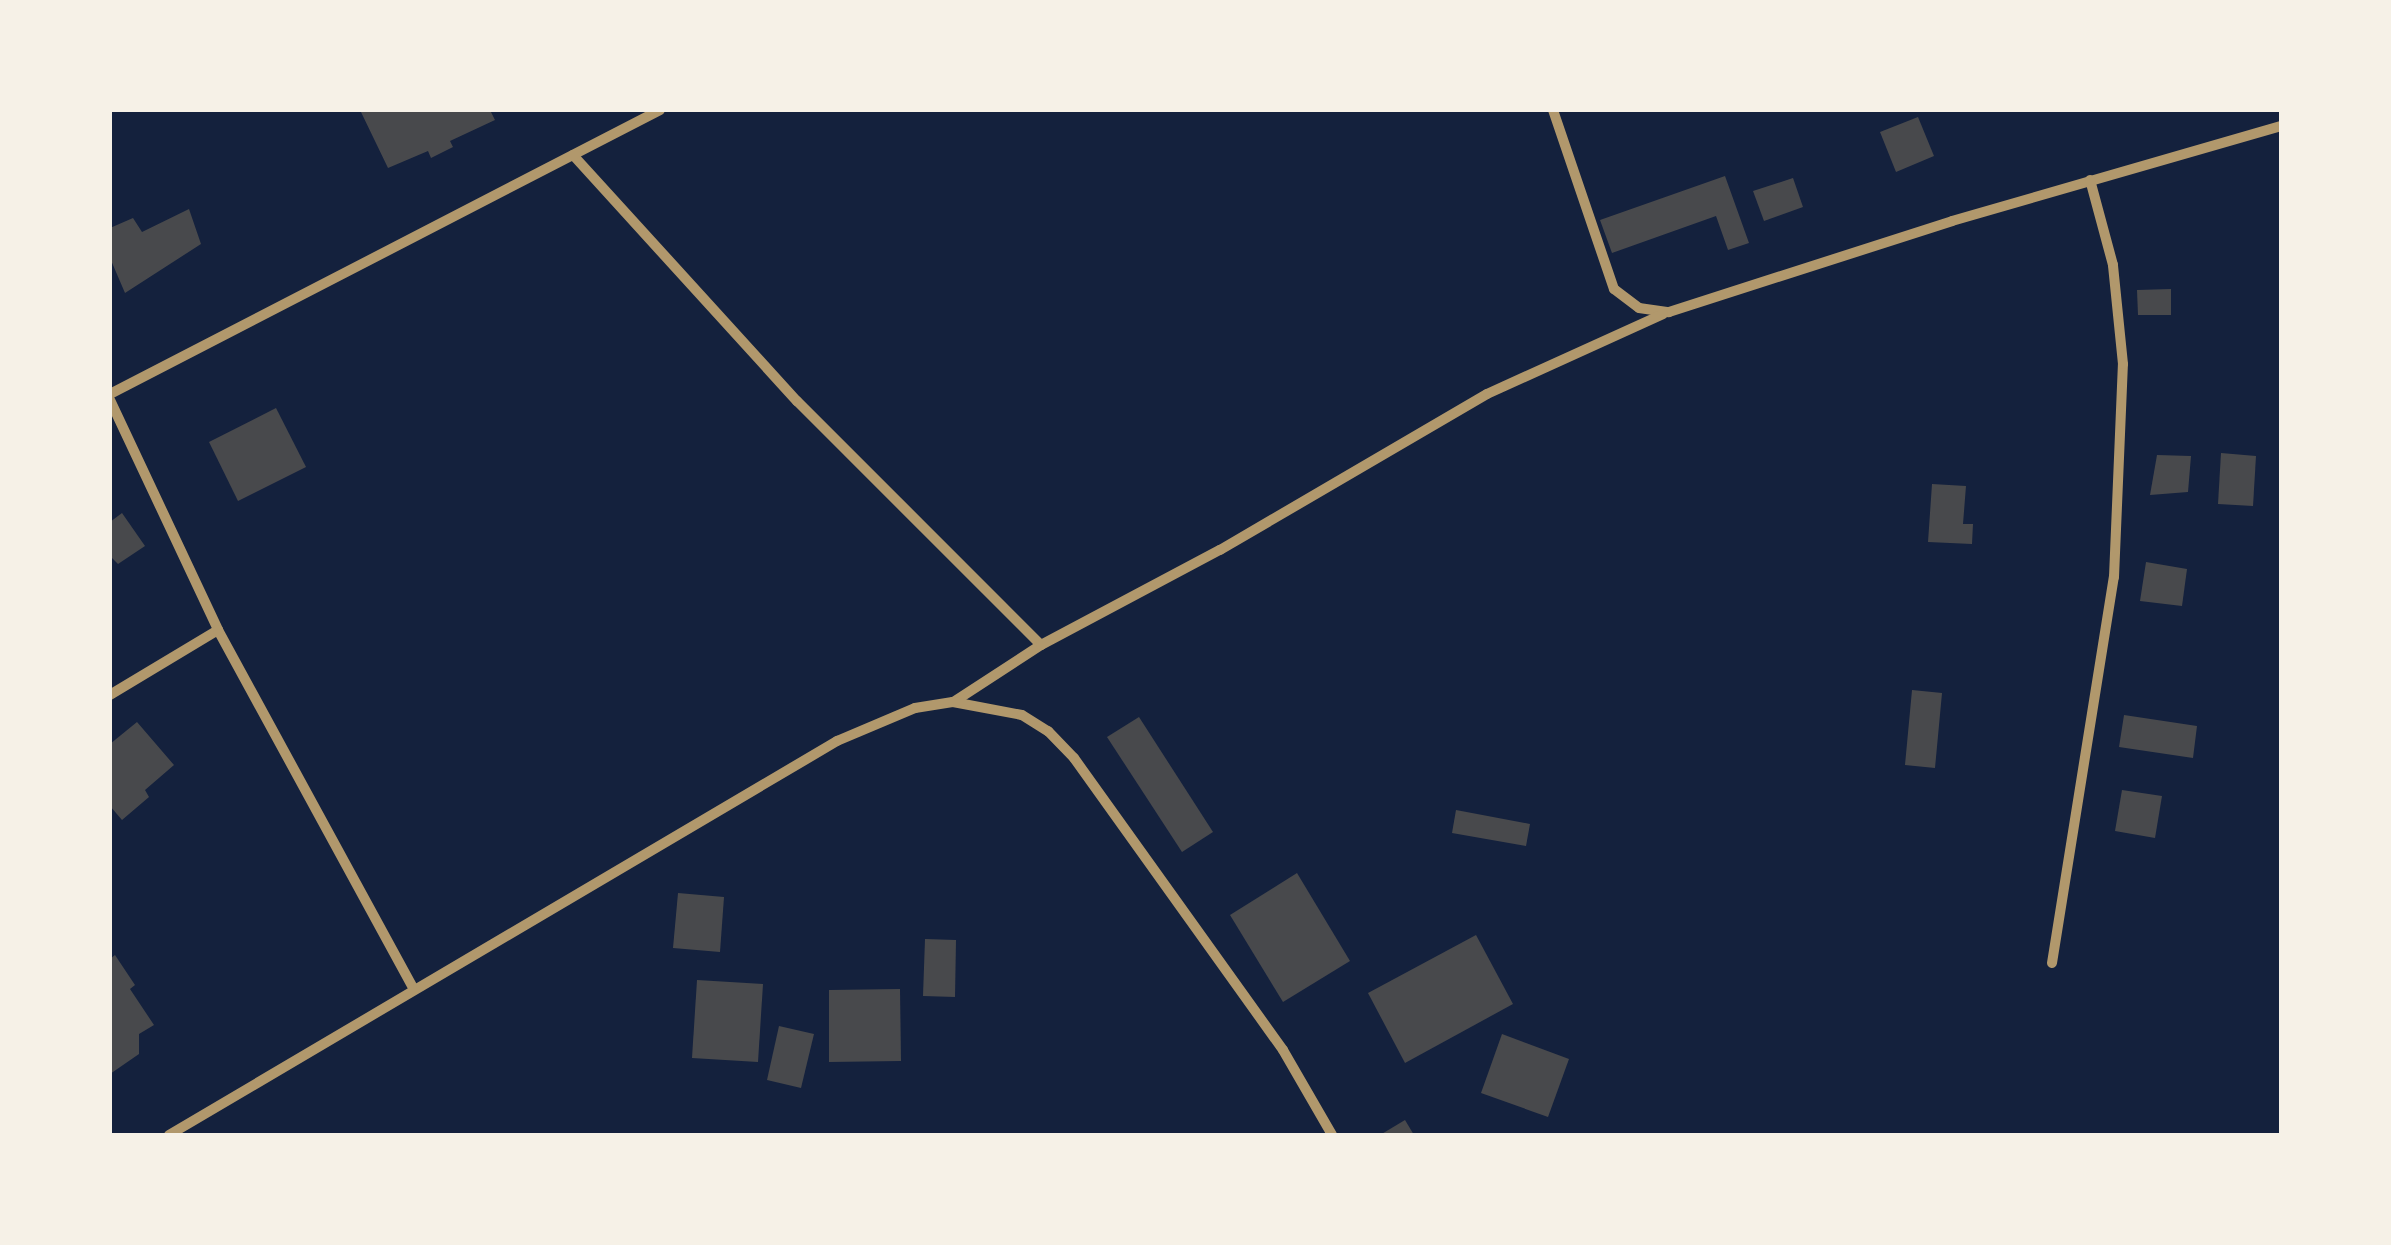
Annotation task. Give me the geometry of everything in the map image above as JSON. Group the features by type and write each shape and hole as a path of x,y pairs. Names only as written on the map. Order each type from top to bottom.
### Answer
{"street":[{"path":"414,989 218,630 110,397 660,110"},
{"path":"1553,110 1614,290 1639,308 1669,312"},
{"path":"954,702 1041,645 1220,550 1487,394 1669,312 2090,180 2281,126"},
{"path":"574,155 668,264 797,401 1041,645"},
{"path":"2052,964 2114,577 2123,364 2114,265 2090,180"},
{"path":"110,695 218,630"},
{"path":"169,1135 837,740 915,708 954,702 1022,715 1048,731 1074,758 1283,1050 1332,1135"}],"building":[{"path":"360,110 490,110 495,120 450,141 453,147 431,158 428,151 388,168"},
{"path":"1918,117 1934,156 1896,172 1880,132"},
{"path":"1725,176 1749,243 1728,250 1716,216 1612,253 1600,220"},
{"path":"1793,178 1803,207 1764,221 1753,191"},
{"path":"189,209 201,244 125,293 110,258 110,228 133,218 142,232"},
{"path":"2171,289 2171,315 2138,315 2137,290"},
{"path":"276,408 306,467 238,501 209,442"},
{"path":"2221,453 2256,456 2253,506 2218,504"},
{"path":"2157,455 2191,456 2188,492 2150,495"},
{"path":"1932,484 1966,486 1963,524 1973,524 1972,544 1928,542"},
{"path":"122,513 145,546 118,564 110,556 110,522"},
{"path":"2146,562 2187,569 2182,606 2140,601"},
{"path":"1912,690 1942,693 1935,768 1905,765"},
{"path":"2124,715 2197,726 2193,758 2119,747"},
{"path":"1139,717 1213,832 1182,852 1107,737"},
{"path":"137,722 174,765 145,790 149,797 122,820 110,806 110,744"},
{"path":"2122,790 2162,796 2155,838 2115,831"},
{"path":"1456,810 1530,824 1526,846 1452,833"},
{"path":"1297,873 1350,961 1283,1002 1230,915"},
{"path":"678,893 724,897 720,952 673,948"},
{"path":"1476,935 1513,1004 1405,1063 1368,993"},
{"path":"925,939 956,940 955,997 923,996"},
{"path":"115,955 135,985 130,989 154,1025 139,1034 139,1054 110,1074 110,959"},
{"path":"697,980 763,984 758,1062 692,1058"},
{"path":"900,989 901,1061 829,1062 829,990"},
{"path":"779,1026 814,1034 801,1088 767,1080"},
{"path":"1502,1034 1569,1059 1548,1117 1481,1093"},
{"path":"1405,1120 1414,1135 1380,1135"}]}
